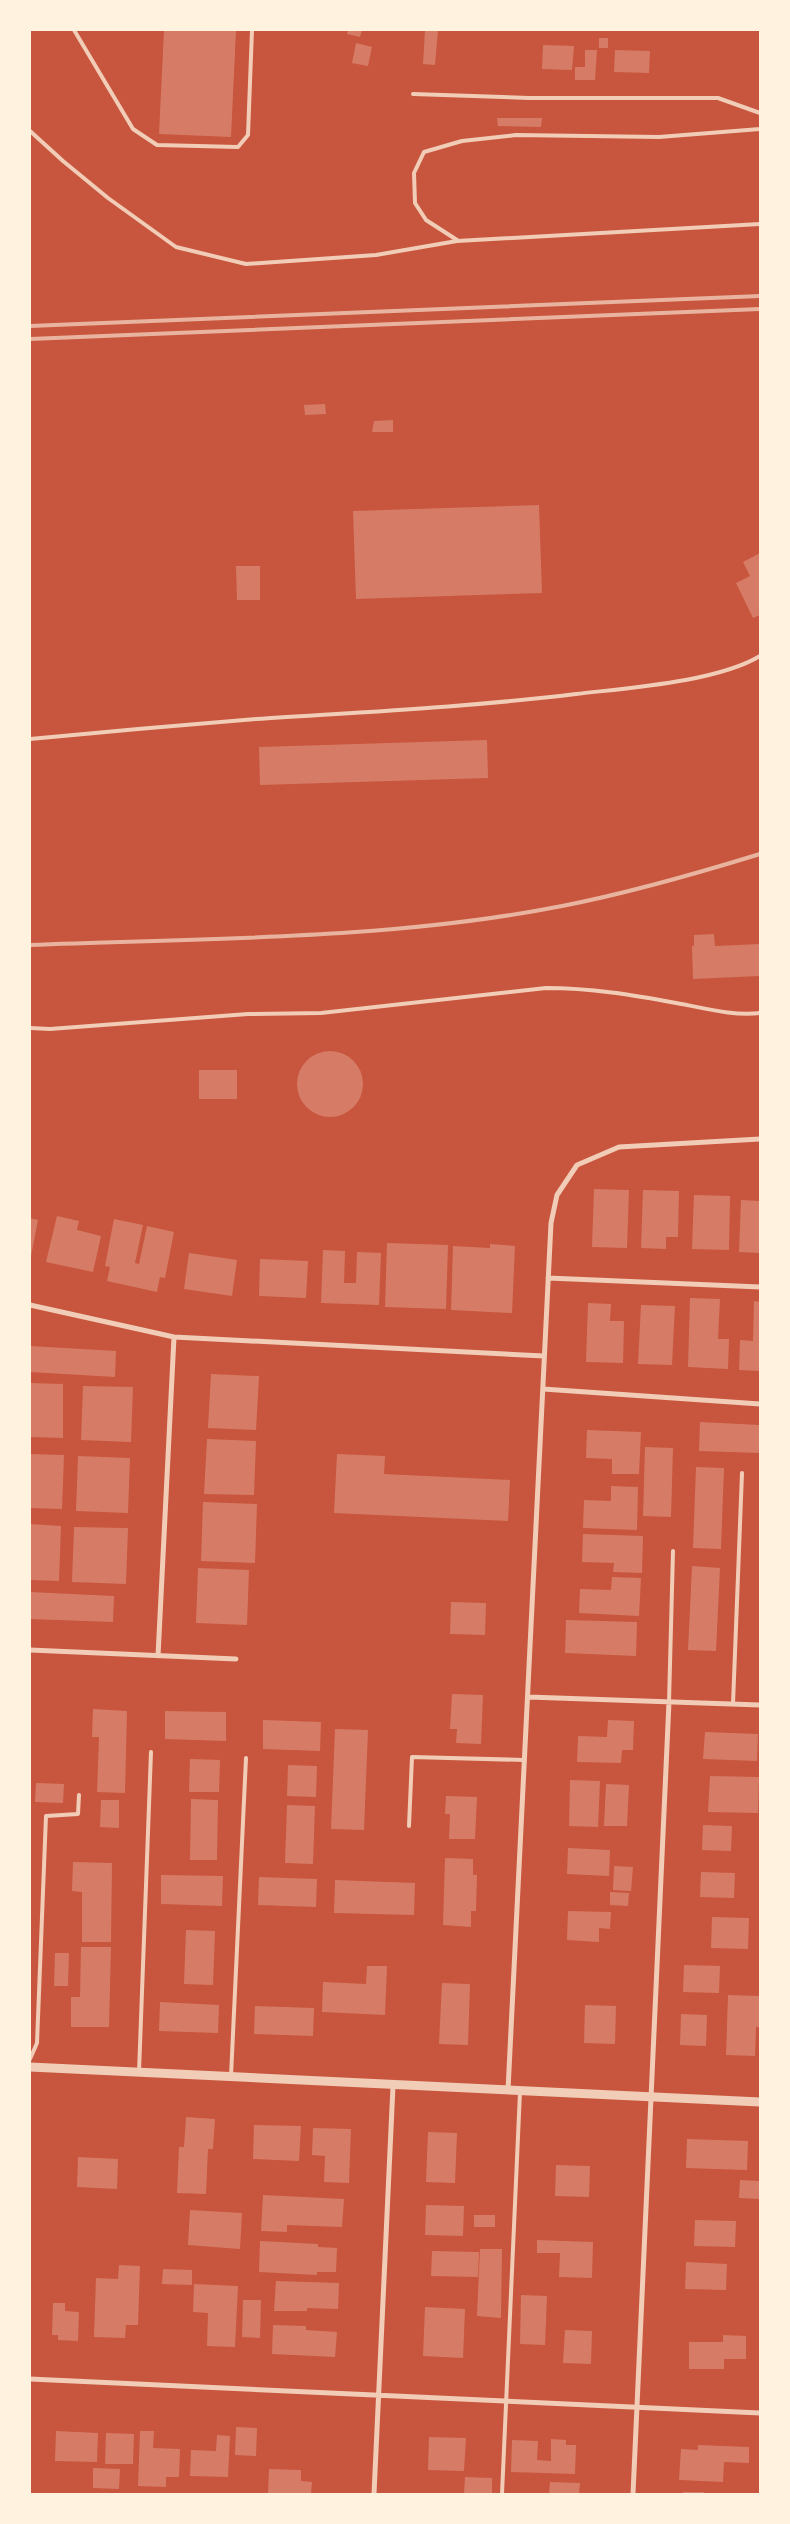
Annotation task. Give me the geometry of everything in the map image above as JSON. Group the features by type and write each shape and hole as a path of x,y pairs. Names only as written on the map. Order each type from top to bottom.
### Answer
{"street":[{"path":"508,2091 551,1223 557,1195 577,1165 618,1147 760,1139"},
{"path":"548,1278 760,1287"},
{"path":"30,1306 174,1336 544,1356"},
{"path":"158,1656 174,1336"},
{"path":"543,1389 760,1404"},
{"path":"30,1650 236,1660"},
{"path":"528,1697 760,1705"},
{"path":"633,2494 669,1702"},
{"path":"30,2067 231,2076 393,2086 760,2102"},
{"path":"374,2494 393,2086"},
{"path":"30,2379 760,2412"}],"lane":[{"path":"74,30 134,129 157,145 238,147 248,135 252,30"},
{"path":"413,94 529,98 718,98 760,113"},
{"path":"457,241 426,220 416,203 414,173 424,152 462,141 516,136 659,137 760,129"},
{"path":"30,131 108,198 176,247 246,264 376,255 457,241 672,227 760,224"},
{"path":"30,739 255,719 457,707 652,686 712,673 752,661 760,656"},
{"path":"30,1028 248,1014 321,1013 546,988 612,991 720,1012 760,1013"},
{"path":"734,1704 742,1473"},
{"path":"669,1702 673,1551"},
{"path":"139,2072 151,1752"},
{"path":"231,2076 246,1758"},
{"path":"409,1826 412,1758 524,1760"},
{"path":"30,2058 38,2043 46,1816 78,1814 80,1794"},
{"path":"502,2494 520,2091"}],"building":[{"path":"164,30 236,30 231,137 159,134"},
{"path":"348,30 362,30 360,37 347,34"},
{"path":"425,30 438,30 435,65 423,64"},
{"path":"599,38 608,38 608,48 599,48"},
{"path":"356,43 372,47 368,66 352,63"},
{"path":"543,45 574,46 572,70 542,69"},
{"path":"585,50 597,50 595,80 575,80 575,67 585,67"},
{"path":"615,50 650,51 649,73 614,72"},
{"path":"497,118 542,118 541,127 498,126"},
{"path":"325,404 326,414 305,415 304,405"},
{"path":"393,420 393,432 372,432 374,421"},
{"path":"539,505 542,593 356,599 353,511"},
{"path":"760,553 760,615 753,618 736,583 750,576 743,562"},
{"path":"236,566 260,566 260,600 237,600"},
{"path":"487,740 488,778 260,785 259,747"},
{"path":"714,934 715,946 760,944 760,976 693,979 692,946 694,946 694,935"},
{"path":"324,1051 336,1051 348,1056 358,1066 363,1078 361,1097 348,1112 336,1117 324,1117 312,1112 302,1102 297,1090 297,1078 302,1066 312,1056"},
{"path":"199,1070 237,1070 237,1099 199,1099"},
{"path":"594,1189 629,1190 627,1248 592,1247"},
{"path":"643,1190 679,1191 678,1237 666,1237 666,1249 641,1248"},
{"path":"694,1195 730,1196 729,1250 692,1249"},
{"path":"741,1200 760,1201 760,1253 739,1252"},
{"path":"57,1216 79,1221 77,1230 101,1236 93,1272 46,1262"},
{"path":"30,1218 38,1220 31,1256 30,1256"},
{"path":"114,1219 143,1225 135,1263 139,1264 147,1226 174,1232 165,1278 160,1277 157,1292 107,1281 110,1267 105,1266"},
{"path":"387,1243 448,1245 446,1309 385,1307"},
{"path":"490,1244 515,1246 512,1313 451,1310 453,1246 490,1248"},
{"path":"323,1250 345,1251 344,1283 356,1283 357,1252 381,1253 379,1305 321,1303"},
{"path":"189,1253 237,1260 232,1296 184,1289"},
{"path":"260,1259 308,1261 306,1298 259,1296"},
{"path":"690,1298 720,1299 718,1339 729,1339 728,1369 688,1367"},
{"path":"754,1301 760,1302 760,1371 739,1370 740,1340 753,1341"},
{"path":"588,1303 611,1304 610,1321 624,1321 623,1363 586,1362"},
{"path":"641,1305 675,1306 672,1365 638,1364"},
{"path":"30,1346 116,1351 115,1377 30,1372"},
{"path":"211,1374 259,1376 256,1430 208,1428"},
{"path":"30,1383 63,1384 63,1438 30,1437"},
{"path":"83,1386 133,1387 131,1442 81,1440"},
{"path":"700,1422 760,1425 760,1453 699,1451"},
{"path":"587,1430 641,1432 639,1474 612,1474 612,1459 586,1458"},
{"path":"207,1439 256,1441 254,1495 204,1494"},
{"path":"645,1447 673,1448 671,1517 643,1516"},
{"path":"30,1454 64,1455 62,1509 30,1508"},
{"path":"337,1454 385,1456 384,1474 510,1480 508,1521 334,1513"},
{"path":"78,1456 130,1458 128,1513 76,1511"},
{"path":"696,1467 724,1468 721,1549 693,1548"},
{"path":"611,1486 638,1487 637,1530 583,1528 584,1500 611,1501"},
{"path":"203,1502 257,1504 255,1563 201,1561"},
{"path":"30,1524 61,1526 59,1581 30,1580"},
{"path":"74,1527 128,1528 126,1584 72,1582"},
{"path":"583,1534 643,1536 642,1573 613,1572 614,1563 582,1562"},
{"path":"692,1566 720,1568 716,1651 688,1650"},
{"path":"198,1568 249,1570 247,1625 196,1623"},
{"path":"612,1577 641,1578 639,1616 579,1613 580,1589 611,1590"},
{"path":"30,1592 114,1596 113,1622 30,1619"},
{"path":"451,1602 486,1603 485,1635 450,1634"},
{"path":"566,1620 637,1622 636,1656 565,1653"},
{"path":"452,1694 483,1695 481,1744 456,1743 457,1729 450,1729"},
{"path":"93,1709 127,1711 125,1793 97,1792 99,1737 92,1737"},
{"path":"165,1711 226,1712 226,1741 165,1739"},
{"path":"263,1720 321,1722 320,1751 263,1749"},
{"path":"608,1720 634,1721 633,1750 622,1750 621,1763 577,1762 578,1736 607,1737"},
{"path":"335,1729 368,1730 364,1830 331,1829"},
{"path":"705,1732 758,1734 757,1761 703,1759"},
{"path":"190,1759 220,1760 219,1792 189,1792"},
{"path":"288,1765 317,1766 316,1797 287,1796"},
{"path":"710,1776 759,1777 758,1813 708,1812"},
{"path":"570,1780 600,1781 598,1827 569,1826"},
{"path":"36,1783 64,1784 63,1803 35,1802"},
{"path":"606,1784 629,1785 627,1826 604,1826"},
{"path":"446,1796 477,1797 475,1839 449,1839 450,1814 445,1814"},
{"path":"191,1799 218,1800 217,1860 190,1860"},
{"path":"101,1800 119,1800 119,1828 100,1827"},
{"path":"287,1805 315,1806 313,1864 285,1863"},
{"path":"703,1825 732,1826 731,1851 702,1850"},
{"path":"568,1848 610,1850 609,1876 567,1874"},
{"path":"445,1858 473,1859 473,1875 477,1875 476,1911 471,1911 471,1927 443,1925"},
{"path":"73,1862 112,1863 111,1942 82,1942 82,1892 72,1891"},
{"path":"614,1866 633,1867 631,1891 613,1890"},
{"path":"701,1872 735,1873 734,1898 700,1897"},
{"path":"161,1875 223,1876 222,1906 161,1904"},
{"path":"259,1877 317,1879 316,1907 258,1905"},
{"path":"335,1880 415,1883 414,1915 334,1913"},
{"path":"610,1892 629,1893 628,1906 610,1905"},
{"path":"568,1911 611,1912 610,1929 599,1928 599,1942 567,1940"},
{"path":"712,1917 749,1918 748,1949 711,1948"},
{"path":"186,1930 215,1931 213,1985 184,1984"},
{"path":"81,1947 111,1947 109,2027 71,2027 71,1997 80,1997"},
{"path":"55,1953 69,1953 68,1986 54,1986"},
{"path":"684,1965 720,1966 719,1993 683,1992"},
{"path":"367,1966 387,1966 385,2015 322,2012 323,1982 366,1984"},
{"path":"442,1983 470,1984 468,2045 439,2044"},
{"path":"728,1995 760,1996 760,2027 756,2027 755,2056 726,2055"},
{"path":"160,2002 219,2005 218,2033 159,2031"},
{"path":"585,2005 616,2006 615,2044 584,2043"},
{"path":"255,2006 314,2008 313,2036 254,2034"},
{"path":"681,2014 707,2015 706,2046 680,2045"},
{"path":"186,2117 215,2119 213,2149 208,2149 206,2194 177,2193 179,2147 184,2147"},
{"path":"254,2125 301,2126 299,2161 253,2159"},
{"path":"313,2128 351,2129 349,2183 324,2182 325,2156 312,2155"},
{"path":"428,2132 457,2133 455,2183 426,2182"},
{"path":"687,2139 748,2141 747,2170 686,2168"},
{"path":"78,2157 118,2159 117,2189 77,2187"},
{"path":"556,2165 590,2166 589,2197 555,2196"},
{"path":"740,2180 760,2181 760,2199 739,2198"},
{"path":"263,2195 344,2199 342,2227 287,2225 287,2232 261,2231"},
{"path":"426,2205 464,2206 463,2236 425,2235"},
{"path":"190,2210 242,2213 240,2249 188,2245"},
{"path":"474,2215 495,2215 495,2227 474,2227"},
{"path":"695,2220 736,2221 735,2247 694,2246"},
{"path":"537,2240 593,2242 592,2278 559,2277 560,2253 537,2253"},
{"path":"260,2241 318,2244 318,2247 337,2248 336,2272 317,2272 317,2275 259,2272"},
{"path":"480,2249 502,2249 501,2318 477,2316"},
{"path":"432,2251 479,2252 478,2277 431,2276"},
{"path":"686,2262 727,2264 726,2290 685,2289"},
{"path":"119,2265 140,2266 138,2325 126,2325 125,2338 94,2337 96,2278 118,2279"},
{"path":"163,2269 192,2270 192,2285 162,2284"},
{"path":"276,2281 339,2283 338,2309 307,2308 307,2311 274,2311"},
{"path":"194,2284 238,2286 235,2347 207,2346 208,2313 193,2312"},
{"path":"521,2295 547,2296 545,2345 520,2344"},
{"path":"243,2300 261,2300 260,2338 242,2337"},
{"path":"53,2303 65,2303 65,2311 79,2312 78,2341 58,2340 58,2335 52,2335"},
{"path":"425,2307 465,2309 463,2358 423,2356"},
{"path":"273,2325 306,2326 306,2330 337,2332 335,2357 272,2354"},
{"path":"565,2330 592,2331 591,2364 563,2363"},
{"path":"723,2335 746,2336 746,2359 724,2359 724,2369 689,2369 689,2342 723,2342"},
{"path":"236,2427 257,2428 256,2456 235,2455"},
{"path":"56,2431 98,2433 97,2462 55,2461"},
{"path":"140,2431 154,2431 153,2448 180,2449 179,2477 166,2477 166,2487 138,2486"},
{"path":"106,2433 134,2434 133,2464 105,2464"},
{"path":"217,2435 230,2436 228,2477 190,2476 191,2450 216,2451"},
{"path":"429,2437 466,2438 464,2471 428,2470"},
{"path":"551,2439 566,2440 566,2445 576,2445 575,2474 511,2472 512,2440 538,2441 537,2460 551,2461"},
{"path":"698,2445 749,2447 749,2463 724,2462 723,2482 679,2480 681,2449 698,2450"},
{"path":"93,2468 120,2469 119,2489 93,2488"},
{"path":"269,2469 301,2470 301,2481 312,2482 311,2494 268,2494"},
{"path":"465,2477 492,2478 492,2494 464,2493"},
{"path":"550,2482 580,2483 579,2494 549,2494"},
{"path":"683,2492 704,2492 704,2494 683,2494"}],"railway":[{"path":"30,326 760,296"},
{"path":"30,339 760,309"},
{"path":"30,945 297,936 431,925 497,917 587,901 662,883 760,854"}]}
